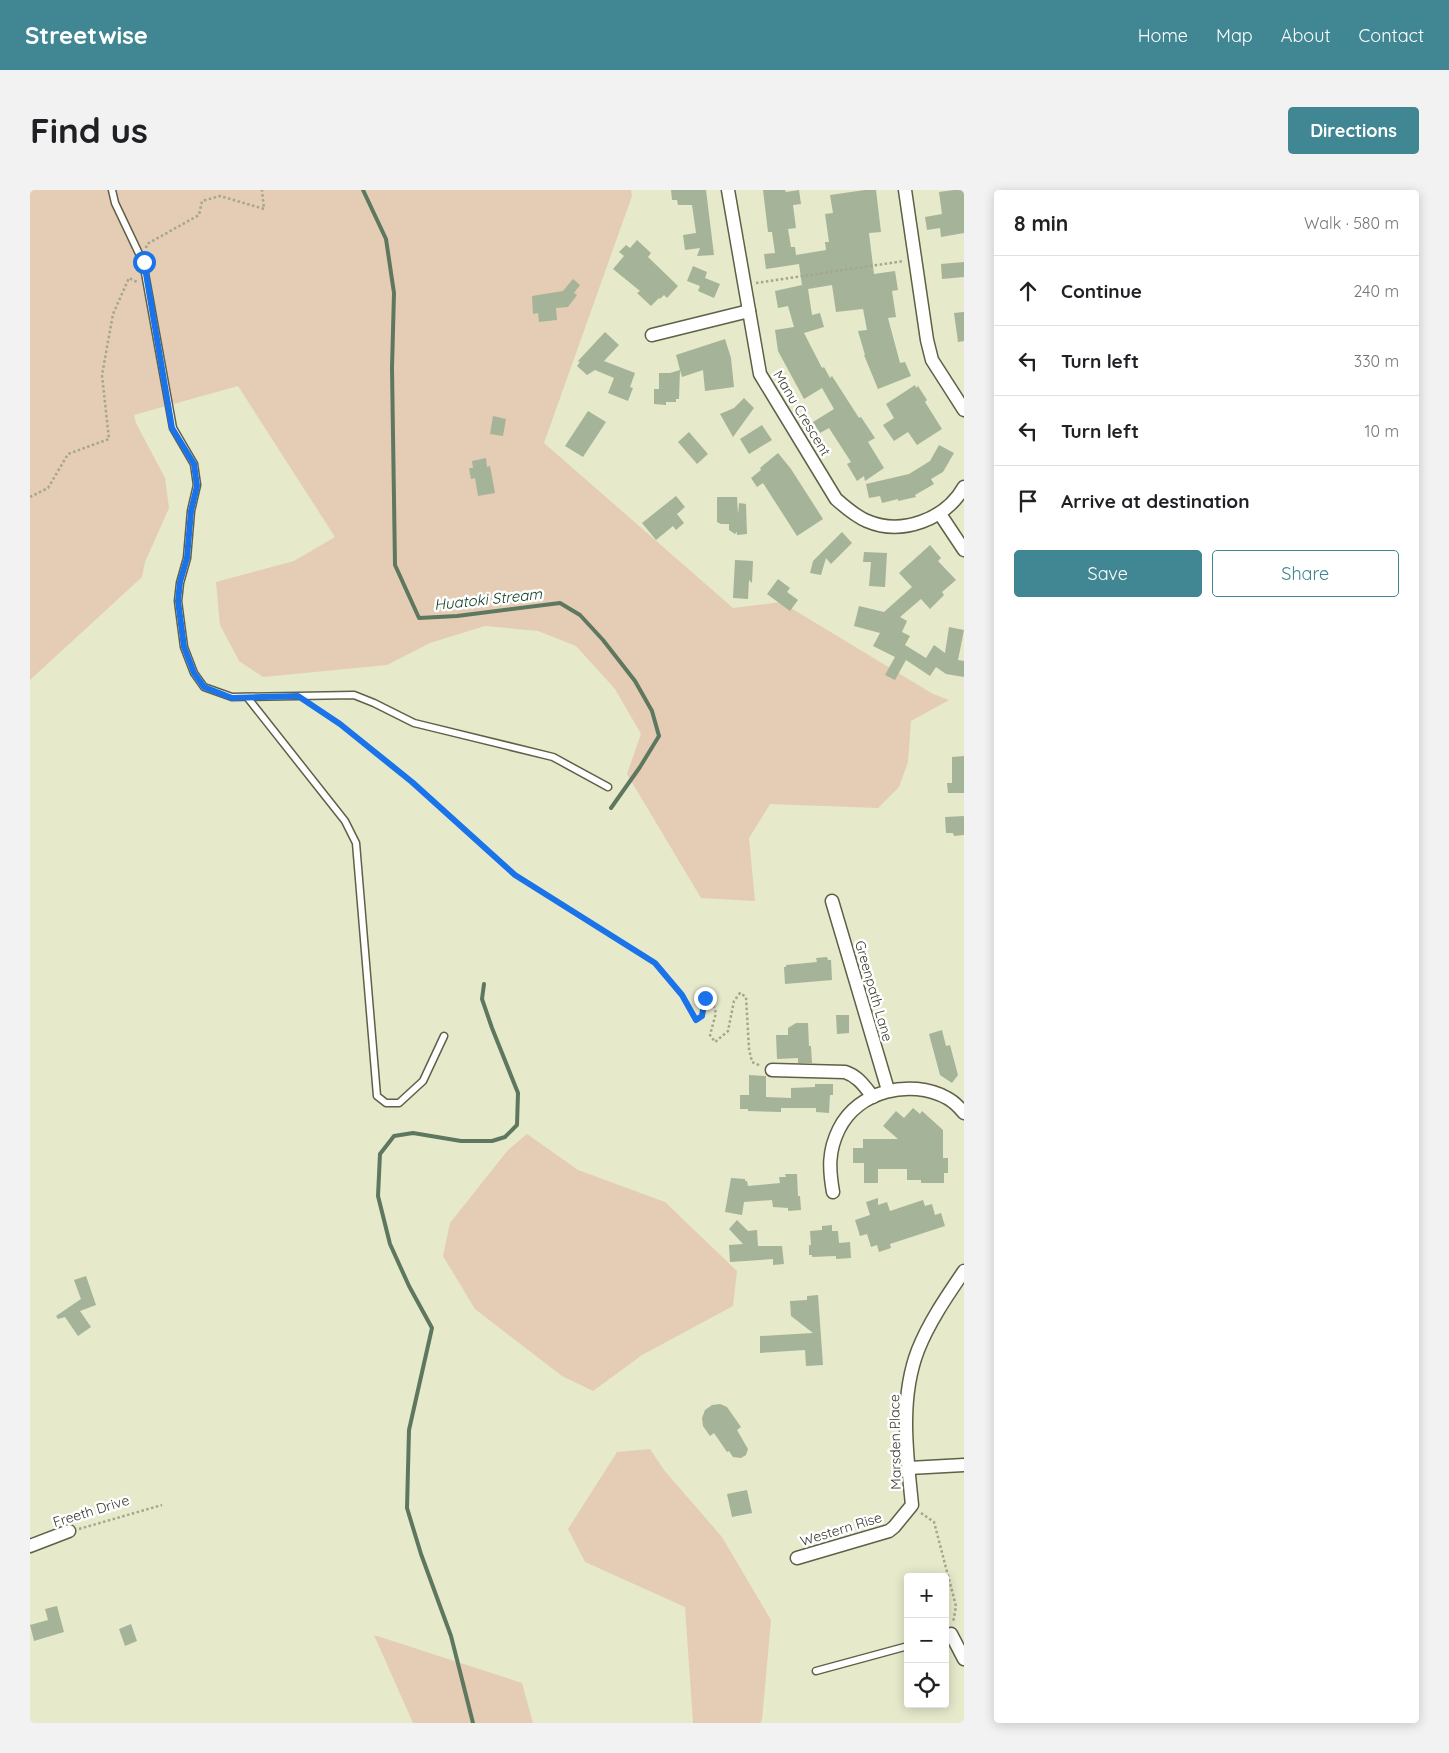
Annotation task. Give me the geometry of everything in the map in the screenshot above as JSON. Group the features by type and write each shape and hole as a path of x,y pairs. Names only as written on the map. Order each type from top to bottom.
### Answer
{"street":[{"name":"Manu Crescent","path":"728,190 760,374 836,499 851,512 868,521 886,526 914,524 940,514 960,494 964,487"},
{"path":"905,190 927,340 932,360 964,410"},
{"path":"652,335 749,311"},
{"path":"940,514 964,550"},
{"name":"Greenpath Lane","path":"832,901 888,1090"},
{"path":"772,1070 845,1072 856,1077 873,1097"},
{"path":"833,1192 829,1168 832,1147 846,1117 859,1105 888,1090 917,1089 933,1092 947,1098 964,1113"},
{"name":"Marsden Place","path":"912,1505 907,1401 912,1369 926,1334 942,1304 964,1271"},
{"path":"909,1468 964,1466"},
{"name":"Western Rise","path":"797,1558 889,1531 912,1505"},
{"name":"Freeth Drive","path":"30,1546 69,1532"},
{"path":"949,1636 964,1659"}],"lane":[{"path":"112,190 114,202 144,262 172,428 194,464 197,486 191,511 187,558 180,582 178,601 184,647 194,673 204,687 232,698 354,695 414,723 553,757 608,787"},
{"path":"247,697 345,821 356,843 378,1096 386,1103 399,1103 423,1081 444,1036"},
{"path":"816,1671 904,1647"}],"path":[{"path":"144,262 147,244 199,215 202,201 220,196 264,209 262,190"},
{"path":"745,285 915,259"},
{"path":"30,497 48,488 68,454 109,439 102,375 113,314 130,278 148,287"},
{"path":"298,696 340,724 412,782 515,875 655,963 682,995 696,1020 702,1016 705,998 712,1000 716,1013 710,1035 714,1042 728,1031 734,1001 740,993 746,997 749,1048 752,1062 772,1070"},
{"name":"Freeth Drive","path":"69,1532 162,1505"},
{"path":"912,1505 934,1522 956,1606 949,1631"}],"shaded area":[{"path":"30,190 631,190 632,196 544,443 733,608 781,602 933,694 949,700 911,721 908,762 899,787 878,808 770,804 749,838 755,901 701,898 627,774 641,734 615,689 576,646 538,631 485,626 430,643 387,665 263,677 239,661 220,625 216,582 294,561 335,537 238,386 134,415 136,423 165,478 169,508 145,562 142,577 30,680"},
{"path":"527,1134 578,1170 665,1202 737,1271 733,1306 642,1355 593,1391 562,1376 475,1309 443,1256 450,1223 508,1150"},
{"path":"650,1449 664,1470 722,1537 771,1620 762,1720 760,1723 693,1723 685,1607 585,1562 568,1529 617,1452"},
{"path":"374,1635 522,1683 533,1723 413,1723"}],"building":[{"path":"671,190 706,190 714,255 697,256 700,248 685,250 683,235 696,233 692,205 678,205 677,200 672,200"},
{"path":"763,190 785,190 786,192 799,190 801,204 793,205 796,228 788,229 791,247 795,247 796,255 826,250 825,242 829,242 825,214 833,213 830,195 876,190 881,232 869,233 874,274 895,271 898,290 892,291 896,317 888,318 900,363 905,362 911,376 878,389 864,355 858,331 867,330 863,309 836,312 832,285 808,289 812,315 820,313 824,327 804,333 822,368 824,367 830,378 832,376 859,418 861,417 875,438 868,442 884,468 865,481 864,476 857,481 847,464 851,462 829,428 820,433 813,422 834,409 822,388 804,399 778,351 775,330 794,327 788,306 778,308 775,291 802,285 799,264 766,269 764,254 775,253 772,232 768,232"},
{"path":"964,190 964,233 941,237 940,228 927,230 925,217 942,214 939,192"},
{"path":"637,240 651,253 648,257 678,286 667,298 664,295 651,306 637,293 640,291 613,269 624,256 619,252 626,245 630,248"},
{"path":"964,262 964,277 942,279 941,264"},
{"path":"693,266 707,272 705,278 720,284 714,298 698,291 700,286 687,281"},
{"path":"573,279 580,285 574,293 577,295 568,307 556,308 557,320 539,322 538,313 533,314 532,296 563,291"},
{"path":"964,312 964,341 958,342 954,313"},
{"path":"605,332 619,345 604,361 635,373 630,387 633,388 628,401 608,393 614,378 595,370 587,375 577,366 580,362 578,361"},
{"path":"725,339 731,358 734,387 705,391 703,370 682,377 676,355"},
{"path":"680,370 679,399 676,399 676,402 666,402 666,405 654,404 654,389 659,389 659,373 670,373"},
{"path":"915,385 916,388 918,386 927,400 925,402 942,429 917,445 908,432 894,441 883,425 894,418 886,404"},
{"path":"744,398 754,408 733,437 720,414 734,408"},
{"path":"588,411 606,422 583,457 565,446"},
{"path":"493,416 506,419 503,436 490,434"},
{"path":"762,425 772,440 749,454 740,439"},
{"path":"689,432 708,454 697,464 678,442"},
{"path":"939,445 954,453 943,472 931,479 934,484 915,495 916,497 898,501 898,499 882,503 880,496 869,498 866,484 909,474 930,461"},
{"path":"778,453 791,469 823,519 797,536 763,483 757,487 751,478"},
{"path":"486,458 487,467 490,466 495,493 478,496 475,478 471,479 469,468 473,468 472,461"},
{"path":"676,496 685,507 677,514 684,523 676,530 673,526 656,540 642,523"},
{"path":"717,497 737,497 738,514 739,503 746,504 747,534 737,535 737,532 735,534 729,530 729,524 717,522"},
{"path":"842,532 852,543 831,564 826,558 821,575 810,573 813,561"},
{"path":"930,545 941,558 938,561 956,580 942,592 944,595 930,609 921,599 900,617 907,621 902,632 910,636 905,645 926,658 934,645 945,653 949,627 964,630 958,660 964,661 964,677 946,674 936,667 930,676 906,660 895,680 885,675 895,657 873,646 880,633 854,626 859,606 884,612 912,587 899,573"},
{"path":"864,552 887,553 885,587 869,586 871,562 863,562"},
{"path":"735,560 753,561 752,583 749,580 748,599 733,598"},
{"path":"778,579 790,588 787,592 798,600 790,611 767,594"},
{"path":"964,756 964,793 948,793 947,783 952,783 952,757"},
{"path":"964,816 964,835 954,836 953,833 946,833 945,817"},
{"path":"827,957 828,960 831,960 832,980 785,984 784,967 786,965 817,962 816,958"},
{"path":"836,1015 849,1015 849,1033 837,1034"},
{"path":"796,1023 808,1023 812,1063 798,1063 798,1058 777,1059 776,1035 788,1035 788,1028"},
{"path":"942,1030 946,1046 950,1045 958,1075 952,1083 940,1075 929,1034"},
{"path":"749,1075 766,1076 766,1097 791,1098 791,1088 815,1087 815,1084 833,1084 833,1095 830,1095 829,1113 816,1112 816,1108 781,1108 781,1112 740,1109 740,1095 749,1095"},
{"path":"913,1108 920,1114 922,1111 943,1130 943,1158 948,1158 948,1173 944,1173 944,1183 921,1183 921,1180 907,1180 907,1169 878,1169 878,1183 864,1183 864,1163 853,1163 853,1148 863,1148 863,1139 898,1139 883,1126 896,1111 904,1118"},
{"path":"785,1174 797,1174 801,1210 788,1211 788,1208 773,1207 772,1200 744,1202 742,1215 725,1212 731,1178 745,1179 748,1186 780,1183 779,1177 786,1177"},
{"path":"878,1198 878,1205 887,1202 890,1211 923,1200 925,1206 932,1204 935,1215 941,1213 945,1226 890,1244 891,1248 879,1252 877,1245 871,1247 867,1234 860,1236 855,1220 870,1215 866,1202"},
{"path":"737,1220 748,1231 757,1230 758,1246 782,1246 784,1264 773,1265 773,1259 730,1262 729,1245 743,1244 729,1229"},
{"path":"832,1225 832,1231 838,1231 839,1243 850,1242 851,1258 836,1259 836,1256 812,1257 812,1255 809,1255 809,1245 811,1245 810,1231 822,1230 822,1226"},
{"path":"86,1276 96,1305 80,1311 91,1327 78,1336 65,1317 58,1319 56,1316 81,1299 74,1280"},
{"path":"818,1295 823,1365 806,1366 805,1350 760,1353 760,1336 813,1333 791,1316 790,1301 807,1300 807,1296"},
{"path":"720,1404 727,1407 741,1427 737,1430 748,1449 746,1455 741,1458 733,1457 729,1451 727,1452 714,1433 710,1436 703,1426 702,1418 705,1410 712,1405"},
{"path":"747,1490 752,1513 732,1517 727,1494"},
{"path":"57,1606 64,1632 34,1641 30,1625 48,1620 45,1609"},
{"path":"131,1624 137,1641 125,1646 119,1629"}],"waterway":[{"name":"Huatoki Stream","path":"363,190 386,239 394,293 392,368 395,565 419,618 457,616 560,603 580,615 603,640 635,681 652,711 659,736 611,808"},
{"path":"473,1723 451,1636 421,1554 407,1508 409,1430 432,1328 409,1286 390,1244 378,1196 380,1154 394,1136 413,1133 461,1141 492,1141 505,1137 517,1125 518,1093 482,999 484,984"}],"route":[{"path":"144,262 172,428 194,464 197,486 191,511 187,558 180,582 178,601 184,647 194,673 204,687 232,698 298,696 340,724 412,782 515,875 655,963 682,995 696,1020 702,1016 705,998"}]}
